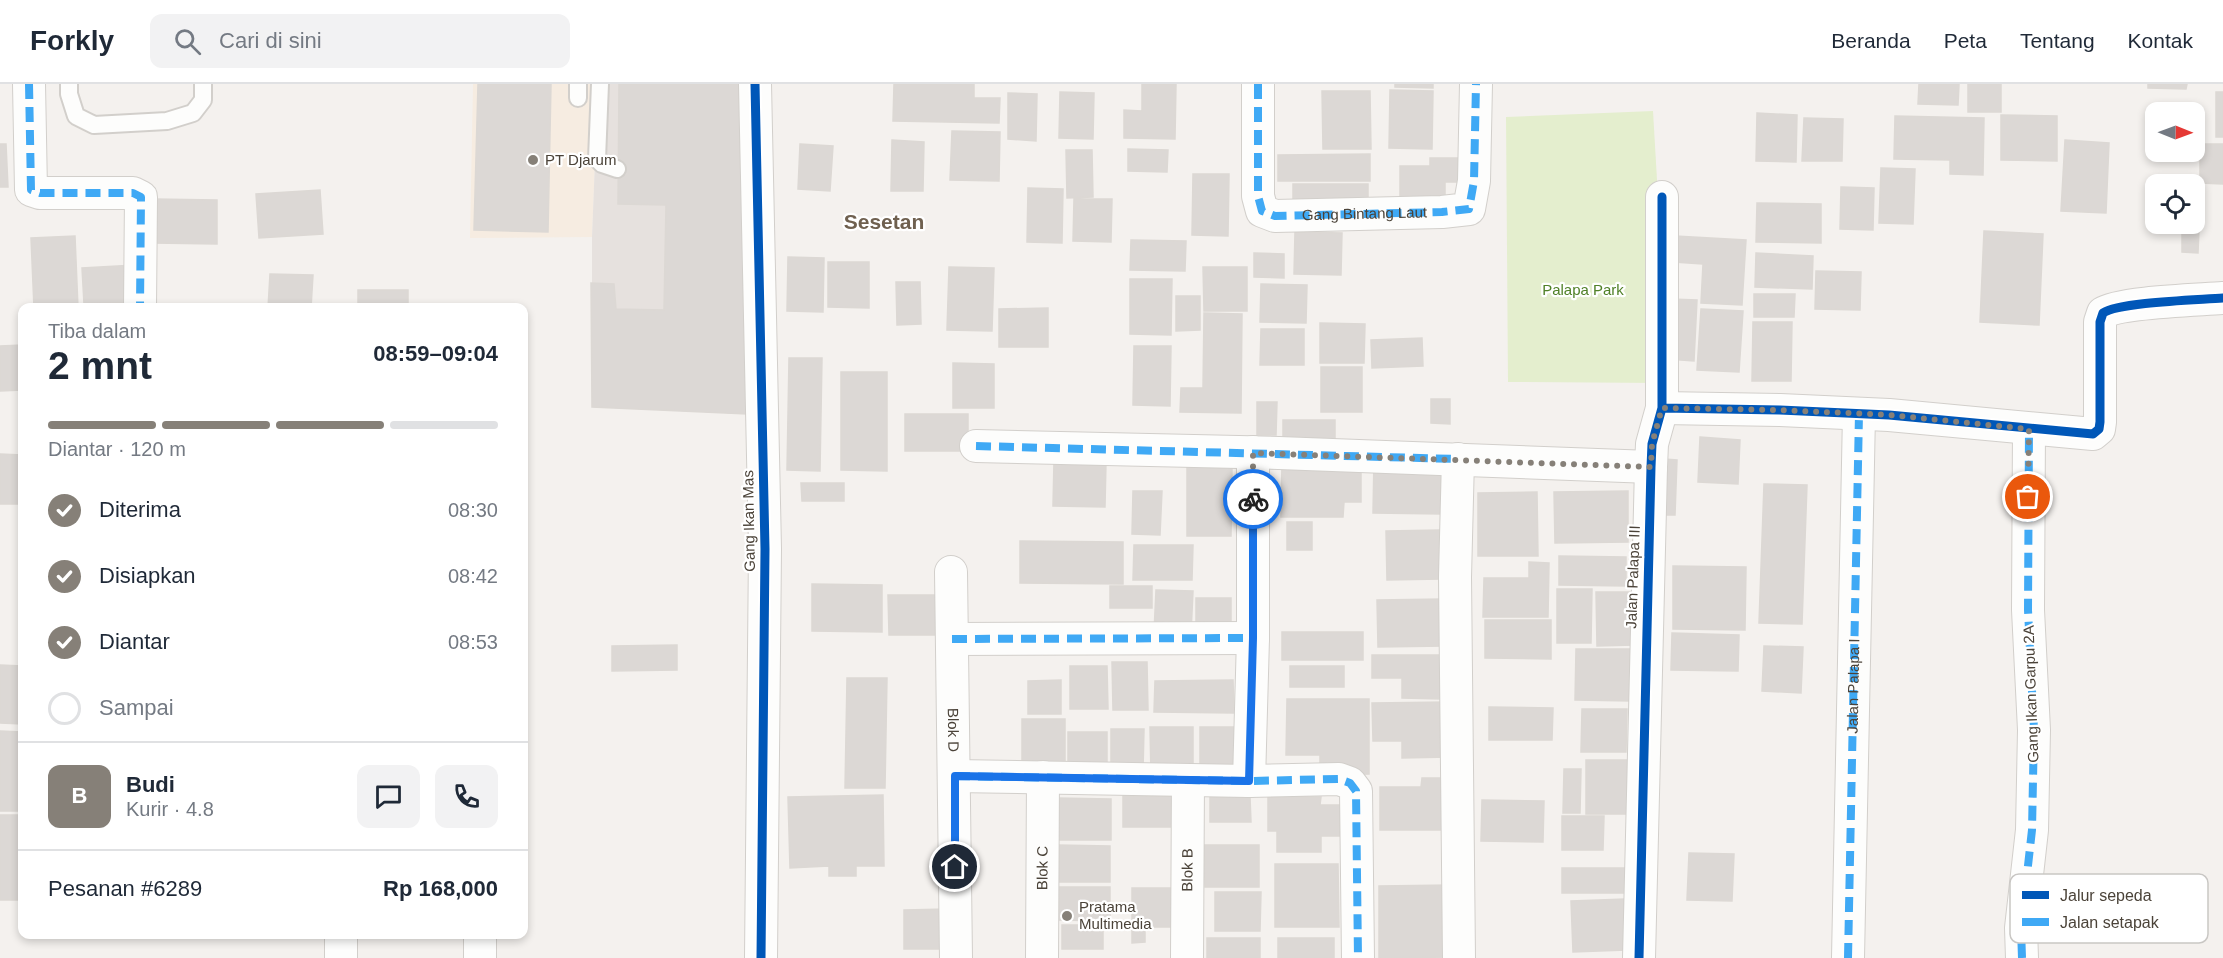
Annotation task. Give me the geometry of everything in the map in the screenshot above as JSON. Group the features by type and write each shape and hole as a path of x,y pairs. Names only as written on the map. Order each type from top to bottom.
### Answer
{"street":[{"path":"29,84 31,190 40,193 133,193 141,197 140,303"},
{"name":"Gang Ikan Mas","path":"755,84 765,549 761,958"},
{"name":"Gang Bintang Laut","path":"1258,84 1258,196 1262,210 1275,216 1442,212 1469,209 1474,181 1476,84"},
{"name":"Jalan Palapa III","path":"1639,958 1651,467 1652,444 1662,408 1662,197"},
{"path":"1662,408 1859,414 2088,434 2099,429 2100,322 2103,313 2107,310 2132,306 2223,298"},
{"name":"Jalan Palapa I","path":"1848,958 1859,414"},
{"name":"Gang Ikan Garpu 2A","path":"2027,874 2032,830 2034,730 2028,610 2029,429"},
{"path":"976,446 1458,459 1651,467"},
{"path":"1249,781 1253,638 1253,453"},
{"path":"1458,459 1455,577 1459,958"},
{"name":"Blok D","path":"951,572 956,958"},
{"path":"952,639 1253,638"},
{"path":"955,776 1249,781 1339,779 1350,783 1356,790 1358,958"},
{"name":"Blok C","path":"1042,777 1042,958"},
{"name":"Blok B","path":"1187,958 1188,780"},
{"path":"341,939 341,958"},
{"path":"480,939 480,958"},
{"name":"Gang Ikan Garpu 2A","path":"2022,943 2022,958"}],"lane":[{"path":"69,84 69,94 76,116 94,125 167,121 193,113 203,100 203,84"},
{"path":"600,84 597,159 602,164 617,169"}],"shaded area":[{"name":"PT Djarum","path":"473,84 598,84 592,237 470,238"},
{"path":"598,84 746,84 747,414 592,407 592,237"}],"green space":[{"name":"Palapa Park","path":"1653,111 1658,197 1659,383 1508,382 1506,117"}],"building":[{"path":"478,84 551,84 548,232 474,230"},
{"path":"619,84 746,84 747,414 592,407 591,283 614,284 616,309 664,310 666,205 618,204"},
{"path":"894,84 974,84 974,98 1000,98 999,123 893,121"},
{"path":"1142,84 1176,84 1175,139 1124,138 1124,110 1142,111"},
{"path":"1395,84 1433,84 1433,88 1395,87"},
{"path":"1919,84 1959,84 1958,105 1918,104"},
{"path":"1968,84 2001,84 2001,112 1968,112"},
{"path":"2148,84 2187,84 2186,89 2148,88"},
{"path":"1390,90 1433,91 1432,149 1389,148"},
{"path":"1322,91 1370,91 1371,149 1323,149"},
{"path":"1060,92 1094,93 1093,139 1059,138"},
{"path":"2216,92 2223,92 2223,137 2216,137"},
{"path":"1008,93 1037,94 1036,141 1008,139"},
{"path":"1757,113 1797,115 1796,162 1756,161"},
{"path":"2001,115 2057,116 2057,161 2001,160"},
{"path":"1895,116 1984,118 1983,175 1950,174 1950,160 1894,159"},
{"path":"1804,118 1843,119 1842,161 1802,161"},
{"path":"952,131 1000,132 999,181 950,180"},
{"path":"892,140 924,142 923,191 891,191"},
{"path":"2065,140 2109,143 2106,213 2061,211"},
{"path":"0,144 6,144 8,187 0,187"},
{"path":"800,144 833,146 830,191 798,189"},
{"path":"2205,144 2223,144 2223,184 2205,183 2205,174 2200,174 2200,162 2205,162"},
{"path":"1128,149 1168,150 1167,172 1128,171"},
{"path":"1066,150 1092,150 1093,197 1067,198"},
{"path":"1370,154 1370,181 1278,181 1278,155"},
{"path":"1430,158 1469,158 1468,182 1445,182 1445,197 1400,197 1400,166 1430,166"},
{"path":"1881,168 1915,169 1913,224 1879,223"},
{"path":"1193,174 1229,174 1228,236 1192,235"},
{"path":"1293,184 1368,184 1368,212 1293,212"},
{"path":"1841,187 1874,188 1873,230 1840,229"},
{"path":"1028,188 1063,189 1062,243 1027,242"},
{"path":"320,190 323,234 259,238 256,194"},
{"path":"154,199 217,200 217,244 153,243"},
{"path":"1074,199 1112,199 1111,242 1073,241"},
{"path":"1757,203 1821,204 1821,243 1756,242"},
{"path":"1984,231 2043,234 2039,325 1980,322"},
{"path":"1295,232 1342,233 1341,275 1294,274"},
{"path":"2182,234 2199,234 2198,253 2182,252"},
{"path":"75,236 78,303 34,303 31,238"},
{"path":"1675,236 1746,240 1742,305 1701,303 1703,264 1674,262"},
{"path":"1131,240 1186,241 1185,271 1130,270"},
{"path":"1254,253 1284,254 1284,278 1254,277"},
{"path":"1756,253 1813,256 1812,289 1755,287"},
{"path":"788,257 824,258 823,312 787,311"},
{"path":"828,262 869,262 869,308 828,307"},
{"path":"135,265 136,302 84,303 82,268"},
{"path":"949,267 994,268 992,331 947,330"},
{"path":"1203,267 1247,267 1247,311 1204,311"},
{"path":"1816,271 1861,272 1860,310 1815,309"},
{"path":"270,274 313,275 311,303 268,303"},
{"path":"1130,279 1172,279 1171,335 1130,334"},
{"path":"896,282 920,282 921,324 897,325"},
{"path":"1261,284 1307,285 1306,323 1260,322"},
{"path":"358,290 408,290 408,303 358,303"},
{"path":"1754,294 1795,294 1794,317 1754,317"},
{"path":"1176,296 1200,296 1200,330 1176,331"},
{"path":"1670,299 1697,300 1694,361 1667,359"},
{"path":"1048,308 1048,347 999,347 999,309"},
{"path":"1701,309 1743,311 1739,372 1697,370"},
{"path":"1204,313 1242,314 1241,413 1180,412 1181,388 1203,388"},
{"path":"1753,322 1792,322 1791,381 1752,381"},
{"path":"1320,323 1365,324 1364,363 1320,363"},
{"path":"1261,329 1304,329 1304,365 1260,365"},
{"path":"1422,338 1423,366 1372,368 1371,340"},
{"path":"18,345 18,390 0,391 0,346"},
{"path":"1134,346 1171,346 1170,406 1133,405"},
{"path":"789,358 822,358 820,471 787,470"},
{"path":"953,363 994,364 994,408 953,408"},
{"path":"1321,367 1362,367 1362,412 1321,412"},
{"path":"841,372 887,372 887,471 841,470"},
{"path":"1431,399 1450,399 1450,424 1431,423"},
{"path":"1257,402 1277,402 1276,435 1257,435"},
{"path":"905,414 968,414 968,451 905,451"},
{"path":"1283,420 1335,420 1335,450 1283,449"},
{"path":"1700,437 1740,440 1738,484 1698,482"},
{"path":"0,454 18,455 18,504 0,504"},
{"path":"1664,459 1677,460 1675,515 1662,515"},
{"path":"1374,460 1443,461 1442,514 1373,513"},
{"path":"1054,461 1106,462 1105,507 1053,506"},
{"path":"1282,462 1361,463 1361,502 1344,502 1343,517 1281,517"},
{"path":"1187,465 1232,466 1231,536 1187,536"},
{"path":"801,483 844,483 844,501 802,501"},
{"path":"1764,484 1807,485 1802,624 1759,623"},
{"path":"1133,491 1162,491 1160,535 1132,534"},
{"path":"1628,491 1628,542 1555,543 1554,492"},
{"path":"1537,492 1538,556 1478,556 1478,493"},
{"path":"1287,522 1312,522 1312,550 1287,550"},
{"path":"1440,530 1441,579 1387,580 1386,531"},
{"path":"1020,541 1123,542 1123,584 1020,583"},
{"path":"1134,545 1193,545 1192,580 1133,580"},
{"path":"1559,556 1626,557 1626,586 1559,585"},
{"path":"1529,562 1549,563 1548,617 1483,617 1484,578 1529,578"},
{"path":"1673,566 1746,567 1745,630 1673,629"},
{"path":"812,584 882,585 882,632 812,631"},
{"path":"1110,586 1152,586 1152,608 1110,608"},
{"path":"1557,589 1592,589 1591,643 1557,643"},
{"path":"1156,590 1193,591 1191,634 1154,633"},
{"path":"1596,592 1633,592 1634,645 1597,646"},
{"path":"888,595 937,595 937,635 889,635"},
{"path":"1196,598 1231,598 1231,632 1196,632"},
{"path":"1443,599 1444,646 1378,647 1377,600"},
{"path":"1485,620 1551,620 1551,659 1485,658"},
{"path":"1282,632 1363,632 1363,660 1282,660"},
{"path":"1672,633 1739,635 1738,671 1671,670"},
{"path":"677,645 677,670 612,671 612,646"},
{"path":"1764,646 1803,647 1801,693 1762,691"},
{"path":"1576,649 1631,649 1631,701 1575,700"},
{"path":"1372,655 1440,655 1441,699 1402,698 1402,678 1372,678"},
{"path":"1112,662 1147,662 1148,710 1113,710"},
{"path":"0,665 18,666 18,724 0,723"},
{"path":"1070,666 1107,666 1108,709 1070,709"},
{"path":"1290,666 1344,666 1344,687 1290,687"},
{"path":"847,678 887,678 885,788 845,788"},
{"path":"1061,680 1061,714 1028,714 1028,681"},
{"path":"1233,680 1234,713 1154,712 1155,681"},
{"path":"1287,699 1369,699 1369,774 1320,775 1320,755 1286,755"},
{"path":"1448,702 1449,757 1402,758 1402,741 1373,741 1372,703"},
{"path":"1489,707 1553,708 1552,740 1489,740"},
{"path":"1582,709 1627,709 1626,752 1581,752"},
{"path":"1022,719 1065,719 1065,767 1022,767"},
{"path":"1150,727 1193,727 1193,774 1151,774"},
{"path":"1200,727 1238,727 1237,774 1200,774"},
{"path":"1111,729 1144,729 1143,771 1111,771"},
{"path":"0,731 18,732 18,811 0,811"},
{"path":"1068,732 1107,732 1107,767 1068,767"},
{"path":"1586,760 1635,760 1635,814 1586,814"},
{"path":"1564,769 1581,769 1580,813 1563,813"},
{"path":"1422,778 1449,778 1450,830 1380,830 1380,787 1421,787"},
{"path":"883,795 884,866 856,866 856,876 829,876 829,866 790,868 788,797"},
{"path":"1123,796 1178,796 1178,827 1123,827"},
{"path":"1210,797 1250,797 1251,822 1210,822"},
{"path":"1268,797 1321,797 1320,805 1341,805 1340,836 1321,836 1321,852 1277,852 1277,831 1268,831"},
{"path":"1056,798 1111,799 1111,840 1057,840"},
{"path":"1482,800 1544,801 1543,842 1481,841"},
{"path":"0,815 18,815 18,900 0,900"},
{"path":"1562,816 1604,816 1603,850 1562,850"},
{"path":"1057,845 1110,846 1110,882 1057,882"},
{"path":"1204,845 1259,845 1259,887 1205,887"},
{"path":"1689,853 1734,854 1732,901 1687,900"},
{"path":"1275,864 1338,864 1339,927 1275,927"},
{"path":"1562,868 1630,868 1630,893 1562,893"},
{"path":"1451,885 1452,957 1379,958 1379,886"},
{"path":"1057,887 1110,887 1110,921 1057,920"},
{"path":"1132,888 1172,888 1173,927 1145,927 1145,942 1132,943"},
{"path":"1215,892 1261,892 1260,931 1215,931"},
{"path":"1625,899 1626,950 1573,952 1571,901"},
{"path":"947,909 948,949 904,949 904,910"},
{"path":"1062,925 1103,925 1103,949 1062,949"},
{"path":"1207,938 1260,938 1260,958 1207,958"},
{"path":"1278,938 1334,938 1334,958 1278,958"}],"marked path":[{"path":"29,84 31,190 40,193 133,193 141,197 140,303"},
{"path":"1258,84 1258,196 1262,211 1275,216 1442,212 1469,209 1474,181 1476,84"},
{"path":"1848,958 1859,414"},
{"path":"2027,874 2032,830 2034,730 2028,610 2029,429"},
{"path":"976,446 1458,459"},
{"path":"952,639 1253,638"},
{"path":"955,776 1249,781 1339,779 1350,783 1356,791 1358,958"},
{"path":"2022,943 2022,958"}],"cycle path":[{"path":"755,84 765,549 761,958"},
{"path":"1639,958 1651,467 1652,444 1662,408 1662,197"},
{"path":"1662,408 1889,415 2093,434 2099,429 2100,422 2100,322 2103,313 2125,306 2223,298"}],"way so far":[{"path":"1253,499 1253,453 1623,464 1651,467 1652,444 1662,408 1890,415 2029,429 2028,497"}],"place":[{"name":"PT Djarum","path":"533,160"},
{"name":"Pratama Multimedia","path":"1067,916"}],"district":[{"name":"Sesetan","path":"884,222"}],"route":[{"path":"955,867 955,776 1249,781 1253,638 1253,499"}]}
